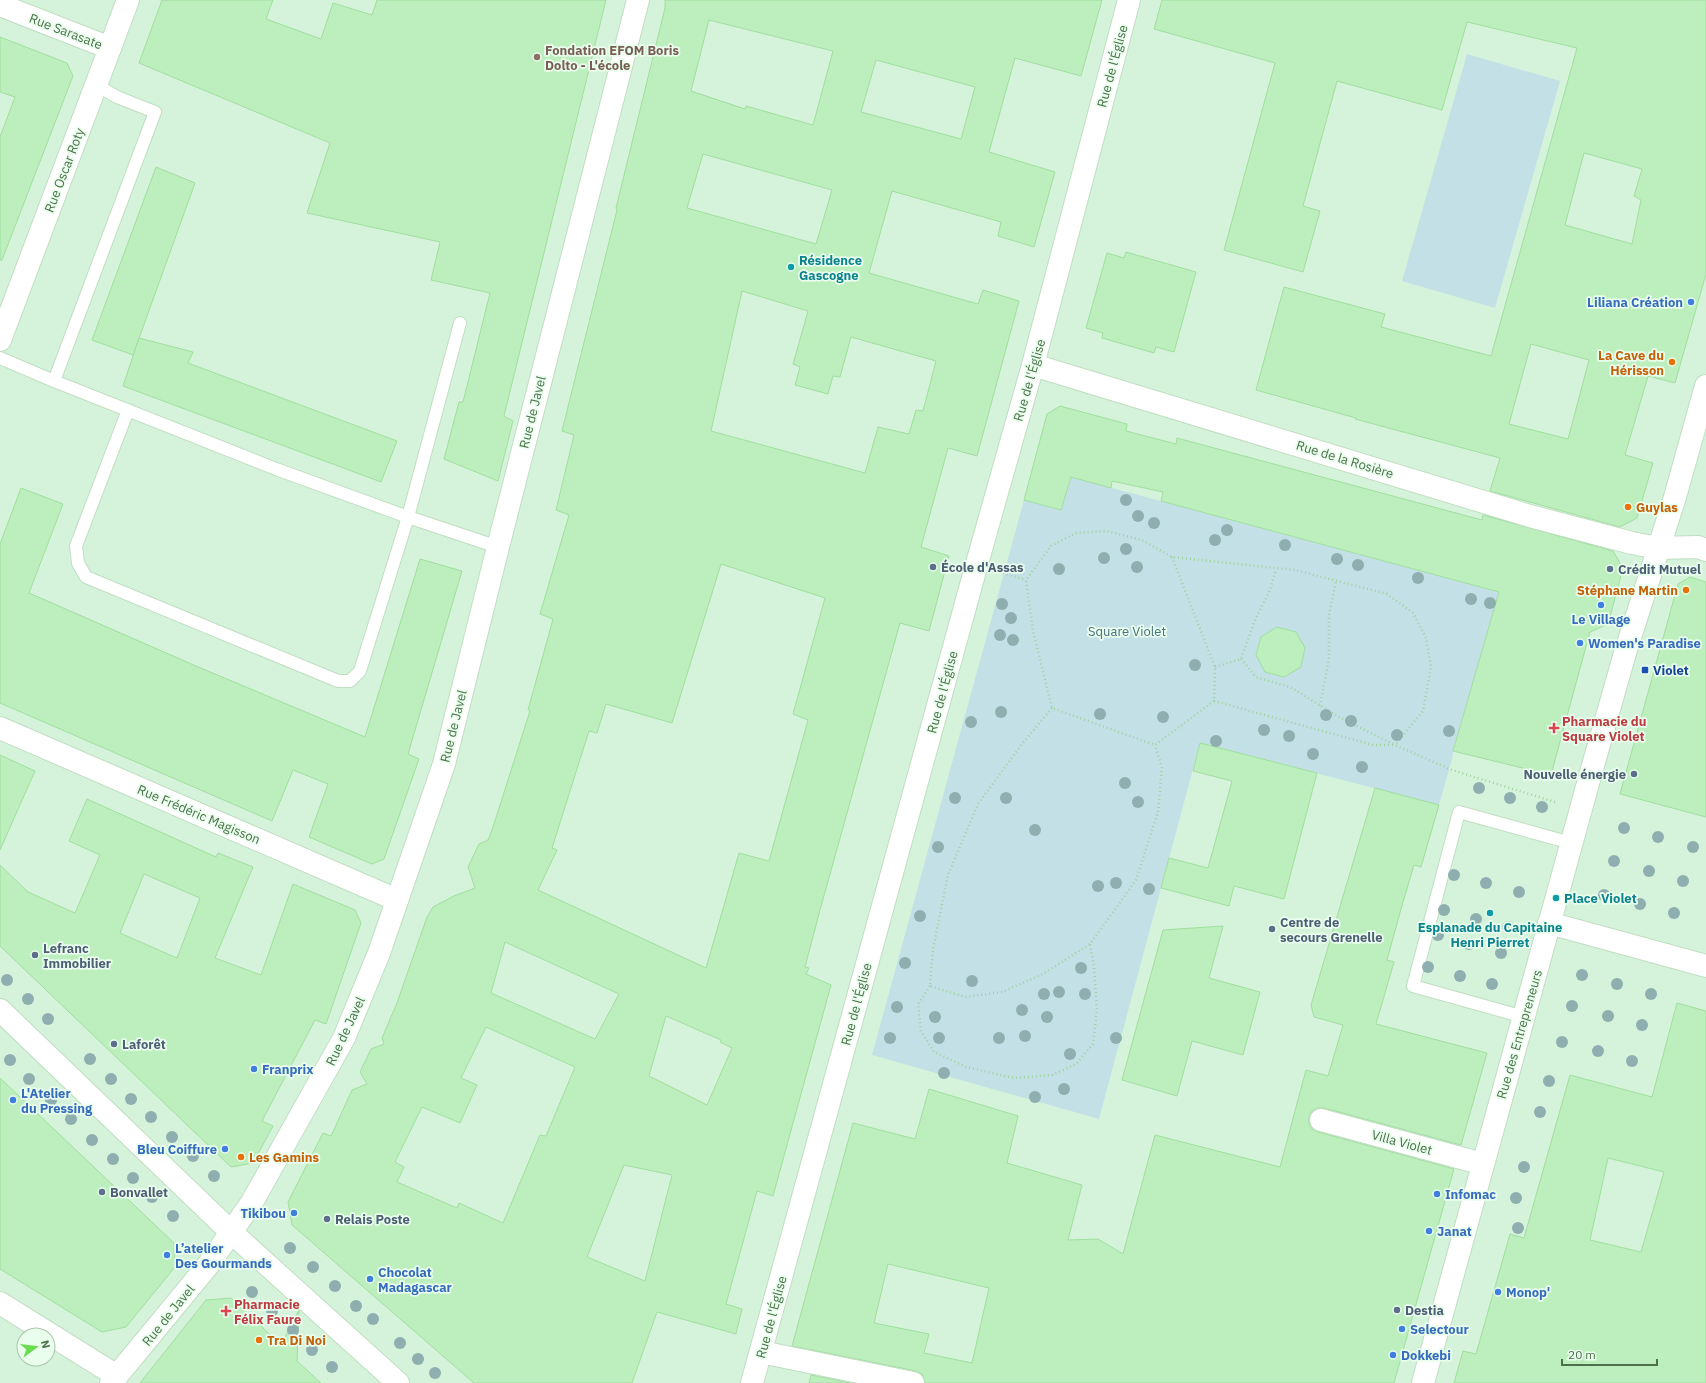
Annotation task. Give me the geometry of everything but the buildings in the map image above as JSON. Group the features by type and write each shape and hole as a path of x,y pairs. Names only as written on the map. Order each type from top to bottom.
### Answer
{"street":[{"name":"Rue Oscar Roty","path":"0,340 128,0"},
{"name":"Rue de Javel","path":"114,1379 209,1264 252,1202 344,1038 378,953 444,764 638,0"},
{"name":"Rue de l'Église","path":"752,1383 976,568 1034,365 1129,0"},
{"name":"Rue Sarasate","path":"0,5 110,48"},
{"name":"Rue de la Rosière","path":"1034,365 1530,516 1632,544 1658,548 1698,547 1706,550"},
{"name":"Rue des Entrepreneurs","path":"1423,1383 1571,843 1625,653 1675,497 1706,386"},
{"name":"Rue Frédéric Magisson","path":"0,728 397,900"},
{"path":"1549,923 1679,960 1706,966"},
{"path":"0,1010 232,1232 398,1383"},
{"name":"Villa Violet","path":"1321,1120 1483,1164"},
{"path":"0,1303 114,1379"},
{"path":"761,1352 913,1383"}],"lane":[{"path":"54,381 155,112 117,97 96,84"},
{"path":"128,410 76,546 78,563 86,577 338,681 350,680 360,670 408,517 460,323"},
{"path":"0,358 276,469 408,517 498,547"},
{"path":"1524,1017 1413,986 1459,812 1571,843"}],"path":[{"path":"1052,708 1033,631 1026,580 1051,546 1076,533 1106,531 1142,540 1172,558 1295,570 1387,594 1413,613 1426,638 1432,667 1423,711 1395,746"},
{"path":"1155,745 1214,701 1216,667 1172,558"},
{"path":"1241,659 1255,620 1270,590 1276,569"},
{"path":"1004,573 1026,580"},
{"path":"1320,706 1329,658 1329,615 1336,581"},
{"path":"1216,667 1241,659"},
{"path":"1241,659 1256,677 1292,688 1337,716 1395,746 1452,770 1556,802"},
{"path":"1214,701 1373,745 1395,746"},
{"path":"1052,708 1155,745"},
{"path":"1052,708 1022,744 978,804 948,875 933,949 930,986 918,1004 921,1031 934,1052 966,1067 1014,1078 1052,1075 1076,1064 1093,1044 1097,1010 1094,967 1090,944"},
{"path":"930,986 965,997 1002,992 1043,974 1090,944 1136,880 1158,812 1162,768 1155,745"}],"shaded area":[{"path":"0,0 1706,0 1706,1383 0,1383"}],"green space":[{"path":"1467,54 1560,81 1495,308 1402,281"},
{"name":"Square Violet","path":"1071,477 1499,592 1439,805 1200,743 1099,1119 872,1055 1024,500 1061,510"}],"place":[{"name":"Fondation EFOM Boris Dolto - L'école","path":"537,57"},
{"name":"Résidence Gascogne","path":"791,267"},
{"name":"Liliana Création","path":"1691,302"},
{"name":"La Cave du Hérisson","path":"1672,362"},
{"name":"Guylas","path":"1628,507"},
{"name":"École d'Assas","path":"933,567"},
{"name":"Crédit Mutuel","path":"1610,569"},
{"name":"Stéphane Martin","path":"1686,590"},
{"name":"Le Village","path":"1601,605"},
{"name":"Women's Paradise","path":"1580,643"},
{"name":"Violet","path":"1645,670"},
{"name":"Pharmacie du Square Violet","path":"1554,728"},
{"name":"Nouvelle énergie","path":"1634,774"},
{"name":"Place Violet","path":"1556,898"},
{"name":"Esplanade du Capitaine Henri Pierret","path":"1490,913"},
{"name":"Centre de secours Grenelle","path":"1272,929"},
{"name":"Lefranc Immobilier","path":"35,955"},
{"name":"Laforêt","path":"114,1044"},
{"name":"Franprix","path":"254,1069"},
{"name":"L'Atelier du Pressing","path":"13,1100"},
{"name":"Bleu Coiffure","path":"225,1149"},
{"name":"Les Gamins","path":"241,1157"},
{"name":"Bonvallet","path":"102,1192"},
{"name":"Infomac","path":"1437,1194"},
{"name":"Tikibou","path":"294,1213"},
{"name":"Relais Poste","path":"327,1219"},
{"name":"Janat","path":"1429,1231"},
{"name":"L’atelier Des Gourmands","path":"167,1255"},
{"name":"Chocolat Madagascar","path":"370,1279"},
{"name":"Monop'","path":"1498,1292"},
{"name":"Destia","path":"1397,1310"},
{"name":"Pharmacie Félix Faure","path":"226,1311"},
{"name":"Selectour","path":"1402,1329"},
{"name":"Tra Di Noi","path":"259,1340"},
{"name":"Dokkebi","path":"1393,1355"}]}
